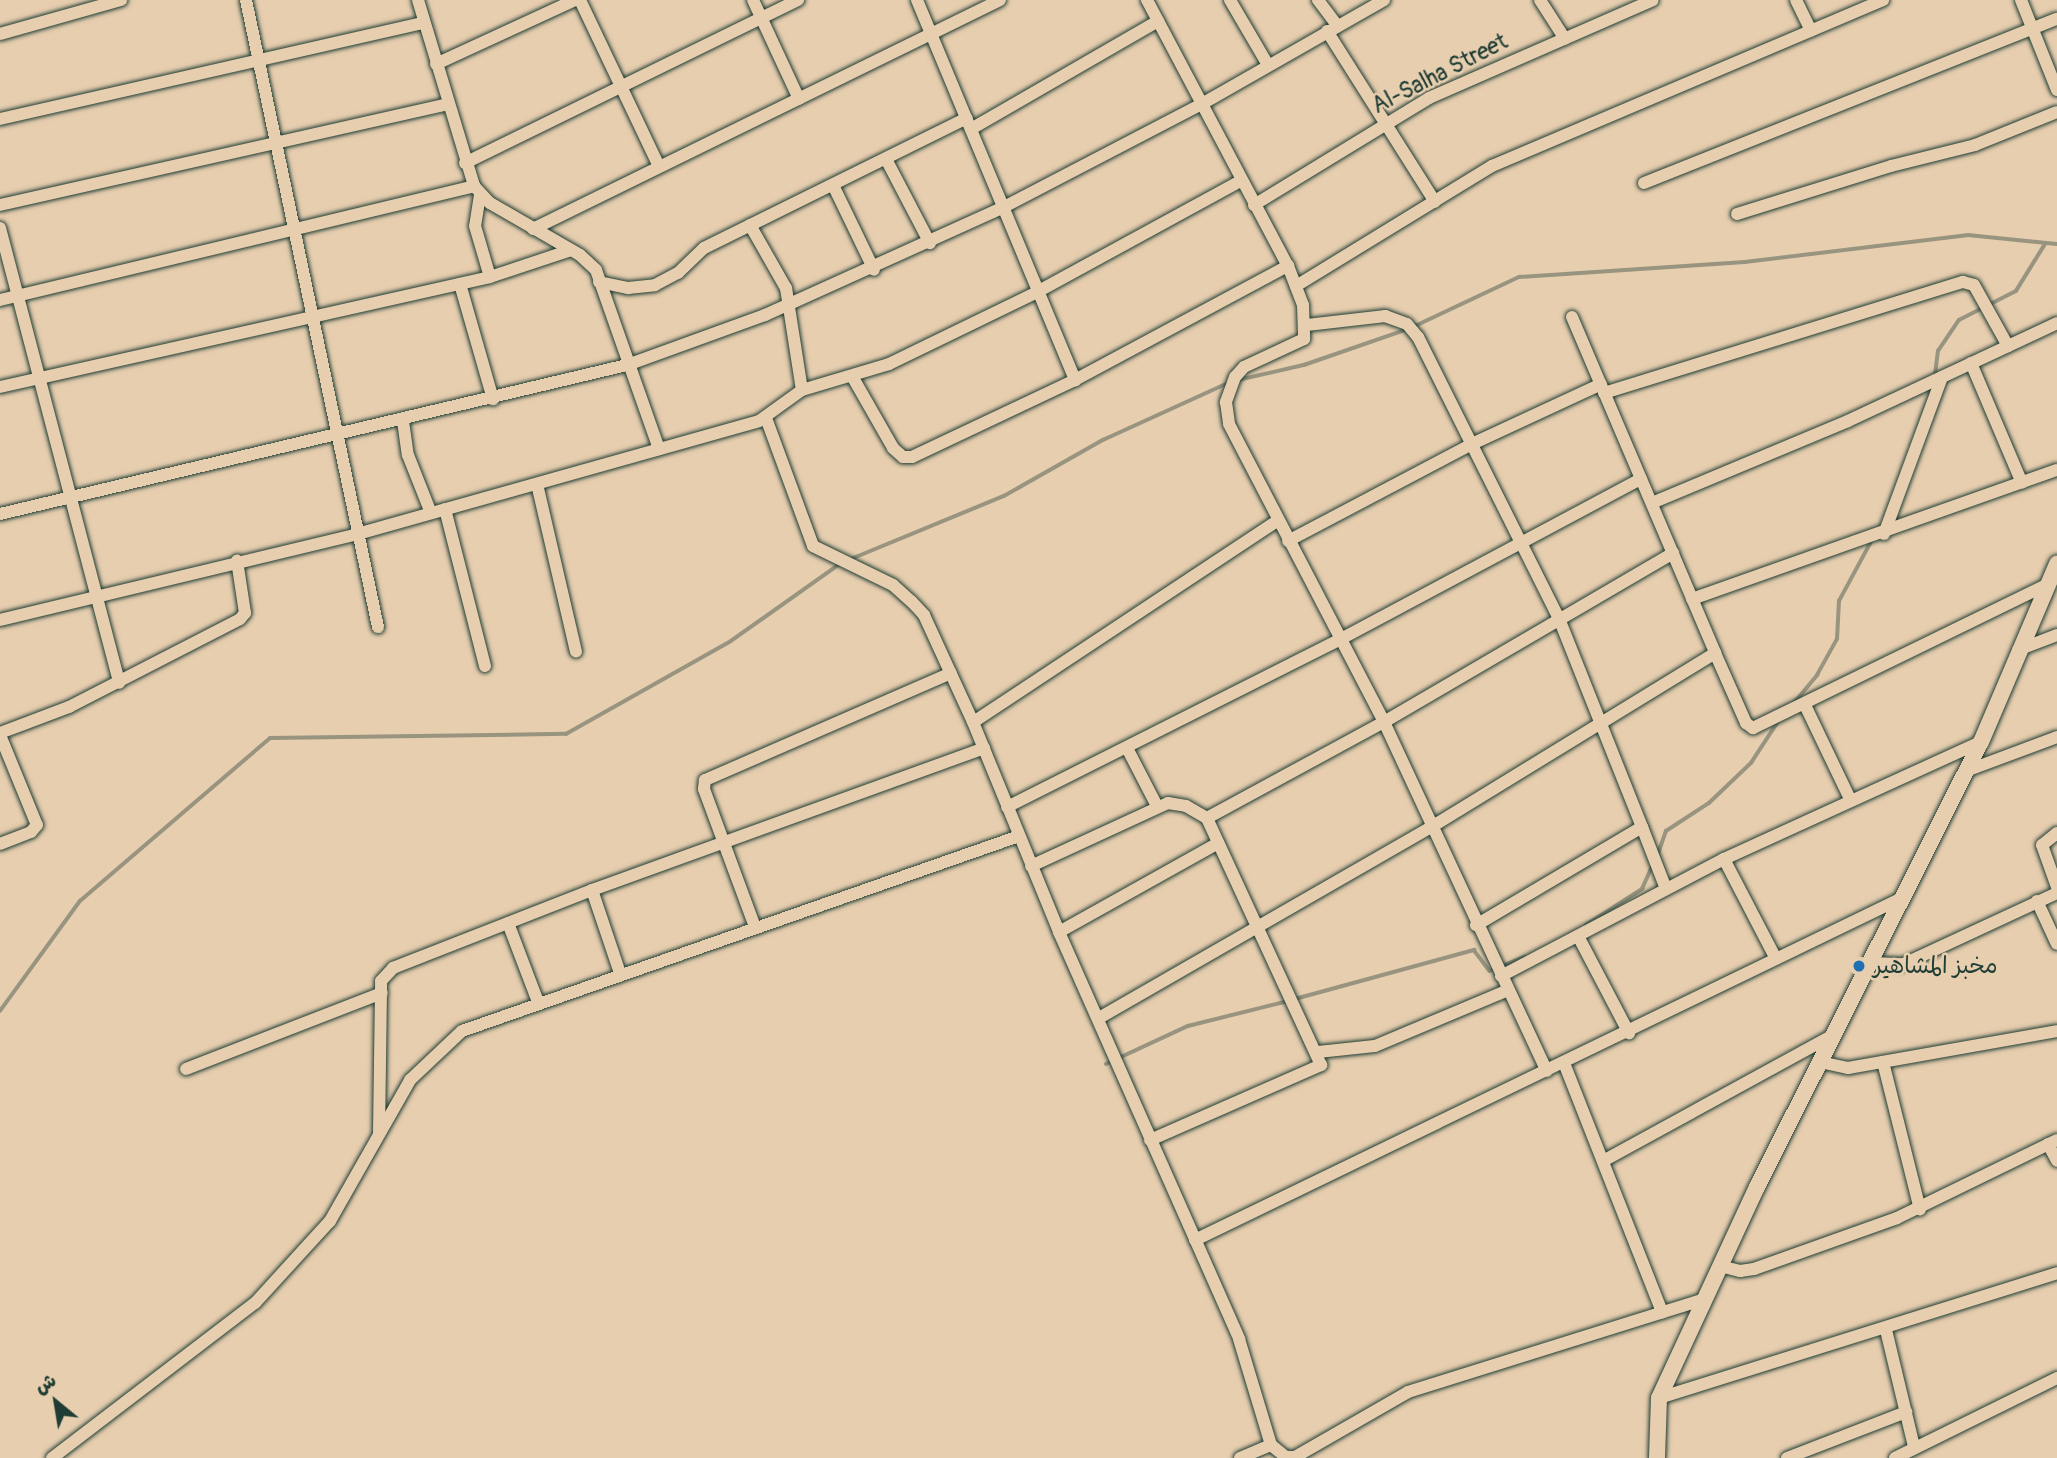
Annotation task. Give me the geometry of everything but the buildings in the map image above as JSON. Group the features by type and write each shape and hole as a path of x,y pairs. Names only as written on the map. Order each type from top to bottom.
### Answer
{"street":[{"path":"0,34 121,0"},
{"path":"246,0 293,230 361,533 378,627"},
{"path":"418,0 465,163 477,191 475,226 490,278"},
{"path":"436,64 575,0"},
{"path":"580,0 659,166"},
{"path":"753,0 799,99"},
{"path":"465,163 798,0"},
{"path":"917,0 1075,380"},
{"path":"533,229 1000,0"},
{"path":"1147,0 1200,105 1288,266 1307,325 1304,339 1295,346 1244,368 1226,402 1229,424 1384,722 1476,925 1548,1071"},
{"path":"1230,0 1268,65"},
{"path":"1318,0 1435,201"},
{"path":"0,514 627,366 791,305 930,243 1200,105 1384,0"},
{"path":"1540,0 1565,39"},
{"name":"Al-Salha Street","path":"1254,205 1387,122 1465,80 1653,0"},
{"path":"1796,0 1811,31"},
{"path":"1296,286 1516,155 1883,0"},
{"path":"2021,0 2057,90"},
{"path":"1644,183 2057,19"},
{"path":"599,282 628,288 655,285 678,273 704,248 886,159 969,124 1158,21"},
{"path":"0,119 424,23"},
{"path":"0,205 447,104"},
{"path":"1737,214 1891,166 1968,147 2057,112"},
{"path":"886,159 930,243"},
{"path":"0,620 361,533 766,418 802,390 889,364 1037,292 1241,181"},
{"path":"833,185 874,270"},
{"path":"0,300 293,230 477,191 533,229 589,262 599,282 659,449"},
{"path":"750,225 780,272 791,305 802,390"},
{"path":"0,228 119,683"},
{"path":"0,387 490,278 571,250"},
{"path":"852,376 903,457 1075,380 1288,266"},
{"path":"1288,541 1472,444 1603,389 1962,282 1974,285 2008,346"},
{"path":"460,285 493,399"},
{"path":"1307,325 1385,316 1407,324 1472,444 1560,621 1603,722 1666,889"},
{"path":"1572,317 1715,653 1746,723 1753,728 2046,585"},
{"path":"1651,503 1942,377 2057,323"},
{"path":"1971,363 2022,482"},
{"path":"1884,534 1942,377"},
{"path":"766,418 813,546 904,594 924,615 973,722 1059,932 1239,1339 1271,1445 1286,1457 1295,1457 1408,1392 1705,1299"},
{"path":"403,421 408,454 431,513"},
{"path":"1692,600 1884,534 2057,470"},
{"path":"1007,807 1340,639 1641,479"},
{"path":"537,484 576,652"},
{"path":"446,509 485,666"},
{"path":"973,722 1278,521"},
{"path":"1207,818 1384,722 1673,553"},
{"path":"0,844 37,825 0,734 119,683 240,619 245,613 237,561"},
{"path":"1657,1458 1660,1398 1720,1266 1981,742 2017,650 2057,564"},
{"path":"2017,650 2057,635"},
{"path":"1099,1018 1257,924 1433,826 1715,653"},
{"path":"755,927 704,789 708,776 951,673"},
{"path":"1804,705 1850,801"},
{"path":"1966,771 2057,737"},
{"path":"1501,976 1724,859 1981,742"},
{"path":"378,1136 381,981 393,968 592,890 984,748"},
{"path":"1127,748 1157,806"},
{"path":"1031,866 1157,806 1176,803 1207,818 1318,1052 1321,1060 1317,1069 1150,1140"},
{"path":"1476,925 1642,827"},
{"path":"2057,833 2042,845 2057,887"},
{"path":"52,1458 255,1303 330,1221 410,1080 452,1039 477,1024 538,1002 1019,836"},
{"path":"1059,932 1218,843"},
{"path":"1724,859 1775,957"},
{"path":"592,890 620,974"},
{"path":"1871,962 1904,964 2057,893"},
{"path":"1195,1240 1629,1033 1775,957 1904,897"},
{"path":"2037,901 2057,944"},
{"path":"508,923 538,1002"},
{"path":"1578,936 1629,1033"},
{"path":"1318,1052 1375,1046 1508,990"},
{"path":"186,1069 382,993"},
{"path":"1820,1062 1848,1068 2057,1031"},
{"path":"1603,1161 1834,1035"},
{"path":"1883,1062 1920,1209"},
{"path":"1564,1063 1662,1312"},
{"path":"1720,1266 1754,1269 1920,1209 2052,1142 2057,1161"},
{"path":"1660,1398 1886,1330 2057,1273"},
{"path":"1886,1330 1914,1447"},
{"path":"1895,1458 2057,1378"},
{"path":"1787,1458 1906,1412"},
{"path":"1240,1458 1271,1445"}],"waterway":[{"path":"1415,326 1519,277 1745,262 1968,235 2057,244"},
{"path":"1935,375 1938,351 1959,320 2016,291 2045,244"},
{"path":"1238,380 1304,365 1408,329"},
{"path":"851,559 1004,496 1103,440 1230,382"},
{"path":"1793,704 1817,675 1837,639 1839,601 1873,538"},
{"path":"0,1011 80,901 270,738 566,734 731,641 841,563"},
{"path":"1658,854 1666,831 1709,803 1751,763 1779,720"},
{"path":"1586,925 1642,889 1653,864"},
{"path":"1295,999 1474,950 1490,971 1494,969"},
{"path":"1502,966 1524,957"},
{"path":"1106,1064 1188,1026 1288,1001"}],"place":[{"name":"مخبز المشاهير","path":"1859,966"}]}
